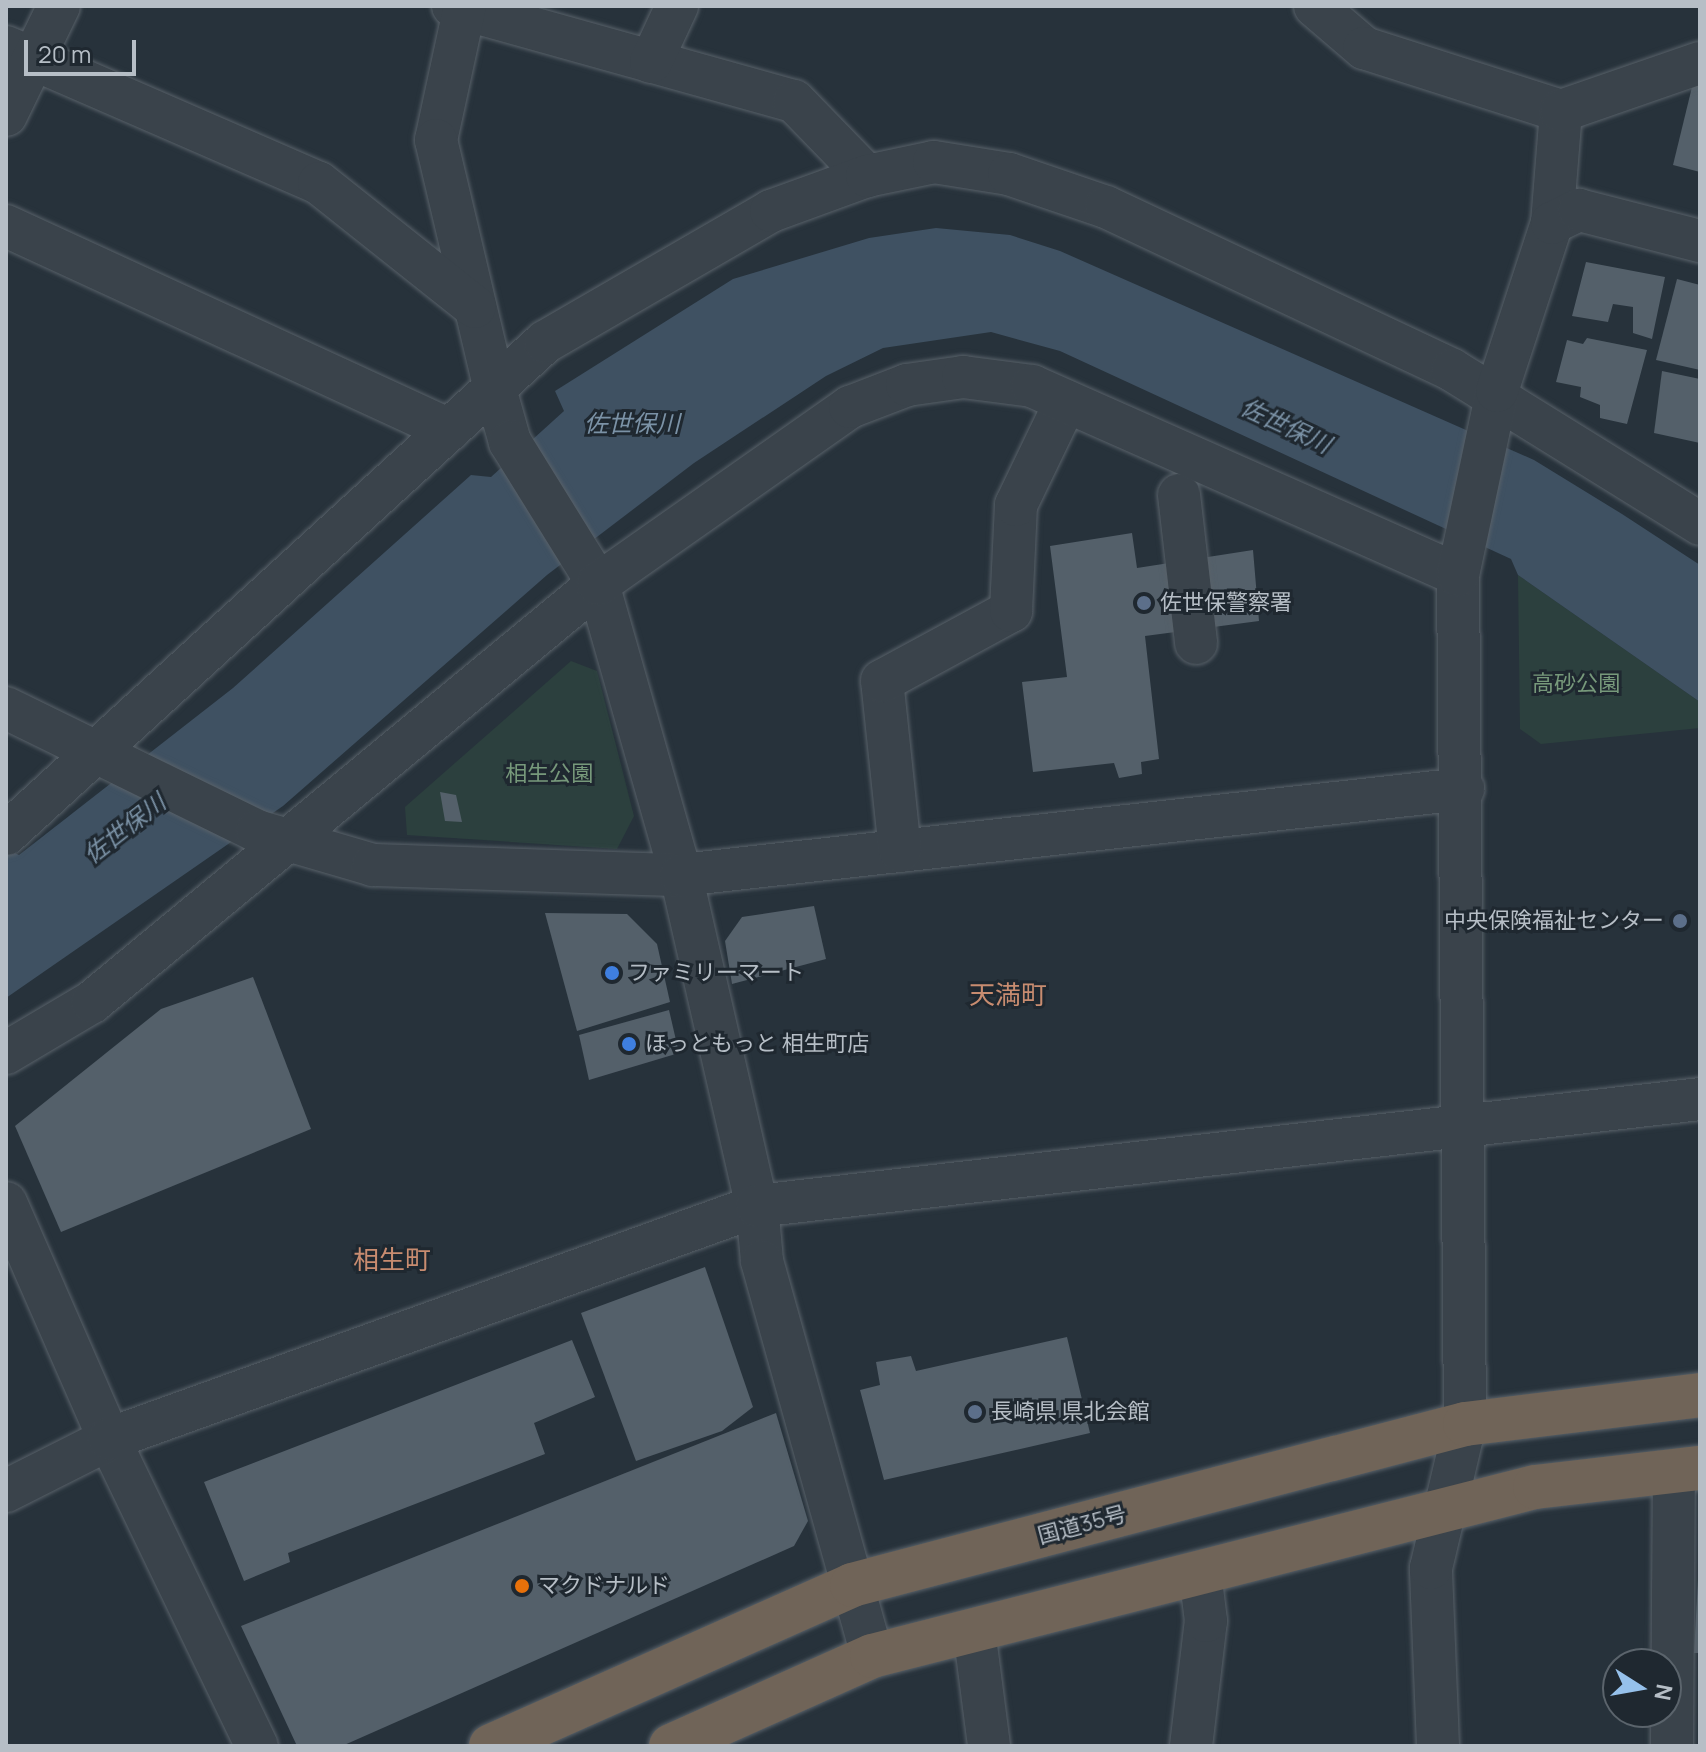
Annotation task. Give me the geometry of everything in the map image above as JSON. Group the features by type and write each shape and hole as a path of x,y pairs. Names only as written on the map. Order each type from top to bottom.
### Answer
{"highway":[{"name":"国道35号","path":"491,1746 852,1585 1465,1424 1700,1395"},
{"path":"671,1746 872,1656 1535,1487 1687,1469"}],"street":[{"path":"6,115 19,54 59,6"},
{"path":"651,62 677,6"},
{"path":"1315,6 1364,48 1561,111 1700,63"},
{"path":"867,176 794,101 461,8 436,140 495,389 510,442 591,570 681,875 757,1206 762,1261 872,1656"},
{"path":"19,54 319,183 475,307"},
{"path":"1438,1746 1431,1568 1441,1513 1465,1424 1461,557 1494,407 1552,223 1561,111"},
{"path":"6,834 105,756 545,342 666,266 771,211 867,176 934,162 1023,178 1106,207 1494,407 1700,524"},
{"path":"1552,223 1579,210 1700,241"},
{"path":"6,226 449,430"},
{"path":"6,1053 92,1002 274,836 591,570 864,401 907,385 963,377 1032,386 1461,557"},
{"path":"900,851 882,681 1011,611 1016,505 1066,401"},
{"path":"1179,495 1196,643"},
{"path":"6,708 274,836 373,865 681,875 1463,789"},
{"path":"6,1491 109,1439 757,1206 1700,1099"},
{"path":"6,1203 109,1439 257,1746"},
{"path":"1672,1746 1687,1469"},
{"path":"1191,1746 1206,1621 1200,1573"},
{"path":"974,1630 989,1746"}],"green space":[{"name":"高砂公園","path":"1518,575 1700,702 1700,728 1541,744 1520,729"},
{"name":"相生公園","path":"571,661 597,671 634,816 617,849 407,835 405,807"}],"water":[{"name":"佐世保川","path":"936,228 1010,235 1060,251 1534,460 1622,514 1700,565 1700,702 1518,575 1511,559 1060,351 991,332 883,348 826,376 694,463 547,575 283,806 6,998 6,849 19,855 233,688 471,475 491,477 564,411 555,391 733,279 869,238"}],"building":[{"path":"1700,85 1700,172 1673,165 1692,87"},
{"path":"1586,262 1665,277 1652,339 1633,333 1633,307 1613,304 1608,322 1572,316"},
{"path":"1677,279 1700,285 1700,370 1656,360"},
{"path":"1587,338 1647,350 1627,424 1600,418 1600,405 1580,397 1581,387 1556,382 1567,340 1583,344"},
{"path":"1662,371 1700,379 1700,443 1654,433"},
{"path":"1132,533 1137,568 1253,550 1259,621 1145,636 1159,759 1141,762 1142,774 1119,778 1114,763 1033,772 1022,682 1067,677 1050,546"},
{"path":"440,792 456,795 462,822 445,821"},
{"path":"814,906 826,959 732,984 725,941 742,917"},
{"name":"ファミリーマート","path":"545,913 627,914 657,944 670,1002 577,1031"},
{"path":"253,977 311,1129 61,1232 15,1126 161,1009"},
{"name":"ほっともっと 相生町店","path":"669,1010 679,1053 589,1080 579,1035"},
{"path":"705,1267 753,1407 722,1431 636,1461 581,1313"},
{"name":"長崎県 県北会館","path":"1067,1337 1090,1433 884,1480 860,1390 880,1385 876,1362 911,1356 916,1371"},
{"path":"572,1340 595,1397 534,1423 545,1454 288,1553 290,1562 244,1581 204,1482"},
{"name":"マクドナルド","path":"776,1413 808,1521 794,1546 342,1746 297,1746 241,1626"},
{"path":"1698,1580 1700,1653 1694,1653"}],"place":[{"name":"佐世保警察署","path":"1144,603"},
{"name":"中央保険福祉センター","path":"1680,921"},
{"name":"ファミリーマート","path":"612,973"},
{"name":"ほっともっと 相生町店","path":"629,1044"},
{"name":"長崎県 県北会館","path":"975,1412"},
{"name":"マクドナルド","path":"522,1586"}],"district":[{"name":"天満町","path":"1008,995"},
{"name":"相生町","path":"392,1260"}]}
